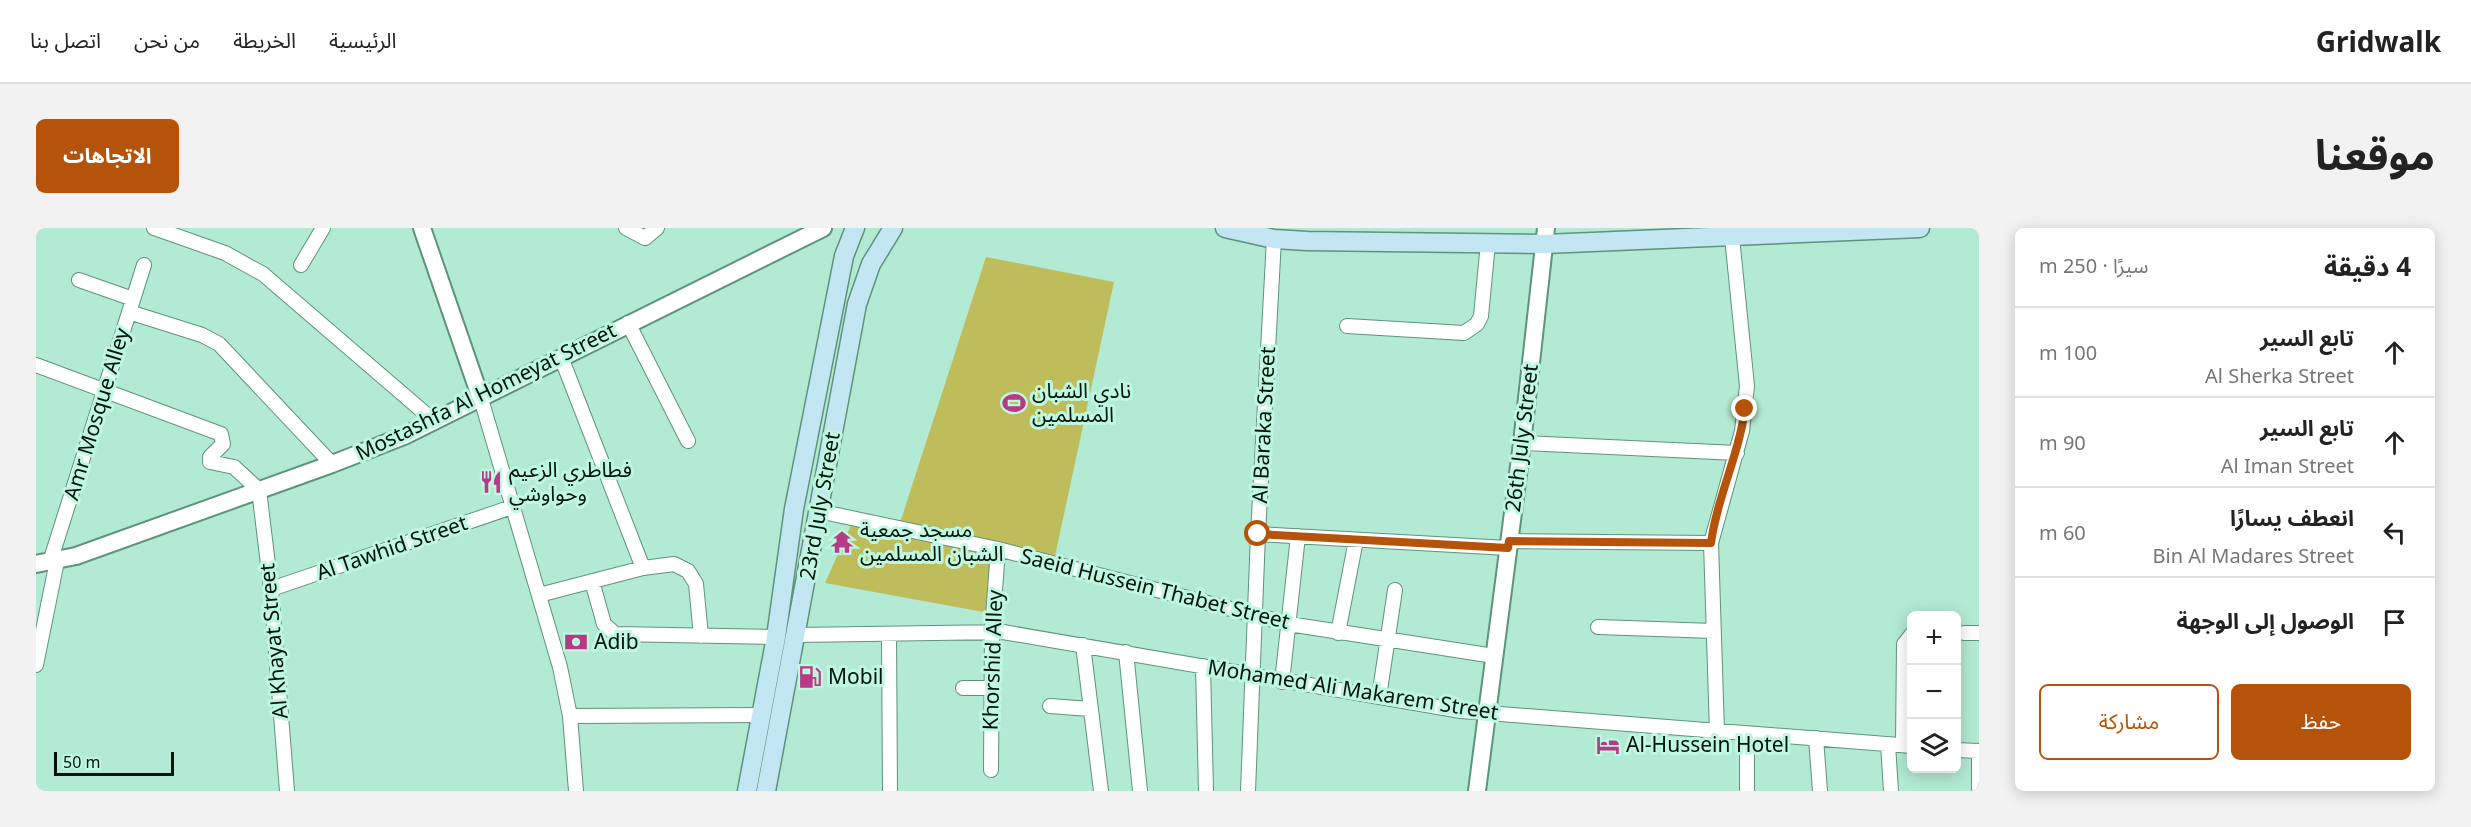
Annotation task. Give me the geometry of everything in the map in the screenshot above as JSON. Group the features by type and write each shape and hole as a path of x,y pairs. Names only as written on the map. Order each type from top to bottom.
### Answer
{"main road":[{"name":"23rd July Street","path":"747,791 776,637 794,509 840,274 855,228"},
{"path":"1225,228 1277,235 1488,243 1546,236 1650,234 1732,237 1766,232 1918,228"},
{"name":"23rd July Street","path":"766,791 797,635 857,304 864,283 890,229"},
{"path":"840,274 864,283"}],"street":[{"path":"154,228 225,253 257,270 434,421"},
{"path":"301,265 323,228"},
{"path":"626,228 640,237 655,230"},
{"name":"Mostashfa Al Homeyat Street","path":"48,562 332,464 434,421 823,228"},
{"path":"421,229 481,399 560,667 570,716 576,791"},
{"name":"Al Baraka Street","path":"1248,791 1258,534 1277,235"},
{"name":"26th July Street","path":"1477,791 1546,236"},
{"path":"1717,732 1711,543 1716,517 1737,453 1747,386 1732,237"},
{"path":"1347,326 1464,333 1472,330 1480,316 1488,243"},
{"name":"Amr Mosque Alley","path":"36,665 48,562 144,265"},
{"path":"79,280 219,344 332,464"},
{"path":"628,323 688,441"},
{"path":"561,357 643,568"},
{"path":"36,365 221,434 223,444 210,457 211,463 234,466 259,490"},
{"path":"1522,443 1737,453"},
{"name":"Al Khayat Street","path":"259,490 271,589 287,791"},
{"name":"Al Tawhid Street","path":"271,589 513,507"},
{"name":"Saeid Hussein Thabet Street","path":"818,511 998,549 1289,624 1494,656"},
{"path":"1258,534 1356,540 1509,544 1711,543"},
{"path":"1282,682 1298,536"},
{"path":"1338,633 1356,540"},
{"name":"Khorshid Alley","path":"991,770 992,631 998,549"},
{"path":"539,595 643,568 674,564 688,571 696,584 701,636"},
{"path":"592,581 604,624 610,632 620,635 776,637"},
{"path":"1379,697 1395,590"},
{"path":"1598,627 1714,631"},
{"name":"Mohamed Ali Makarem Street","path":"797,635 890,635 992,631 1126,652 1282,682 1487,714 1907,746"},
{"path":"1964,633 1979,633"},
{"path":"890,635 890,791"},
{"path":"1907,640 1904,644 1907,746"},
{"path":"1083,645 1101,791"},
{"path":"1126,652 1140,791"},
{"path":"1203,666 1206,791"},
{"path":"963,688 991,688"},
{"path":"1050,706 1090,709"},
{"path":"570,716 762,715"},
{"path":"1746,791 1747,734"},
{"path":"1816,738 1820,791"},
{"path":"1888,744 1891,791"},
{"path":"1961,750 1979,751 1979,791"}],"shaded area":[{"name":"نادي الشبان المسلمين","path":"986,257 1114,282 1055,556 900,523"},
{"path":"852,523 994,553 989,613 825,583"}],"place":[{"name":"نادي الشبان المسلمين","path":"1014,403"},
{"name":"فطاطري الزعيم وحواوشي","path":"491,482"},
{"name":"مسجد جمعية الشبان المسلمين","path":"842,542"},
{"name":"Adib","path":"576,642"},
{"name":"Mobil","path":"810,677"},
{"name":"Al-Hussein Hotel","path":"1608,745"}],"route":[{"path":"1258,534 1508,548 1509,541 1711,543 1716,517 1737,453 1745,409"}]}
